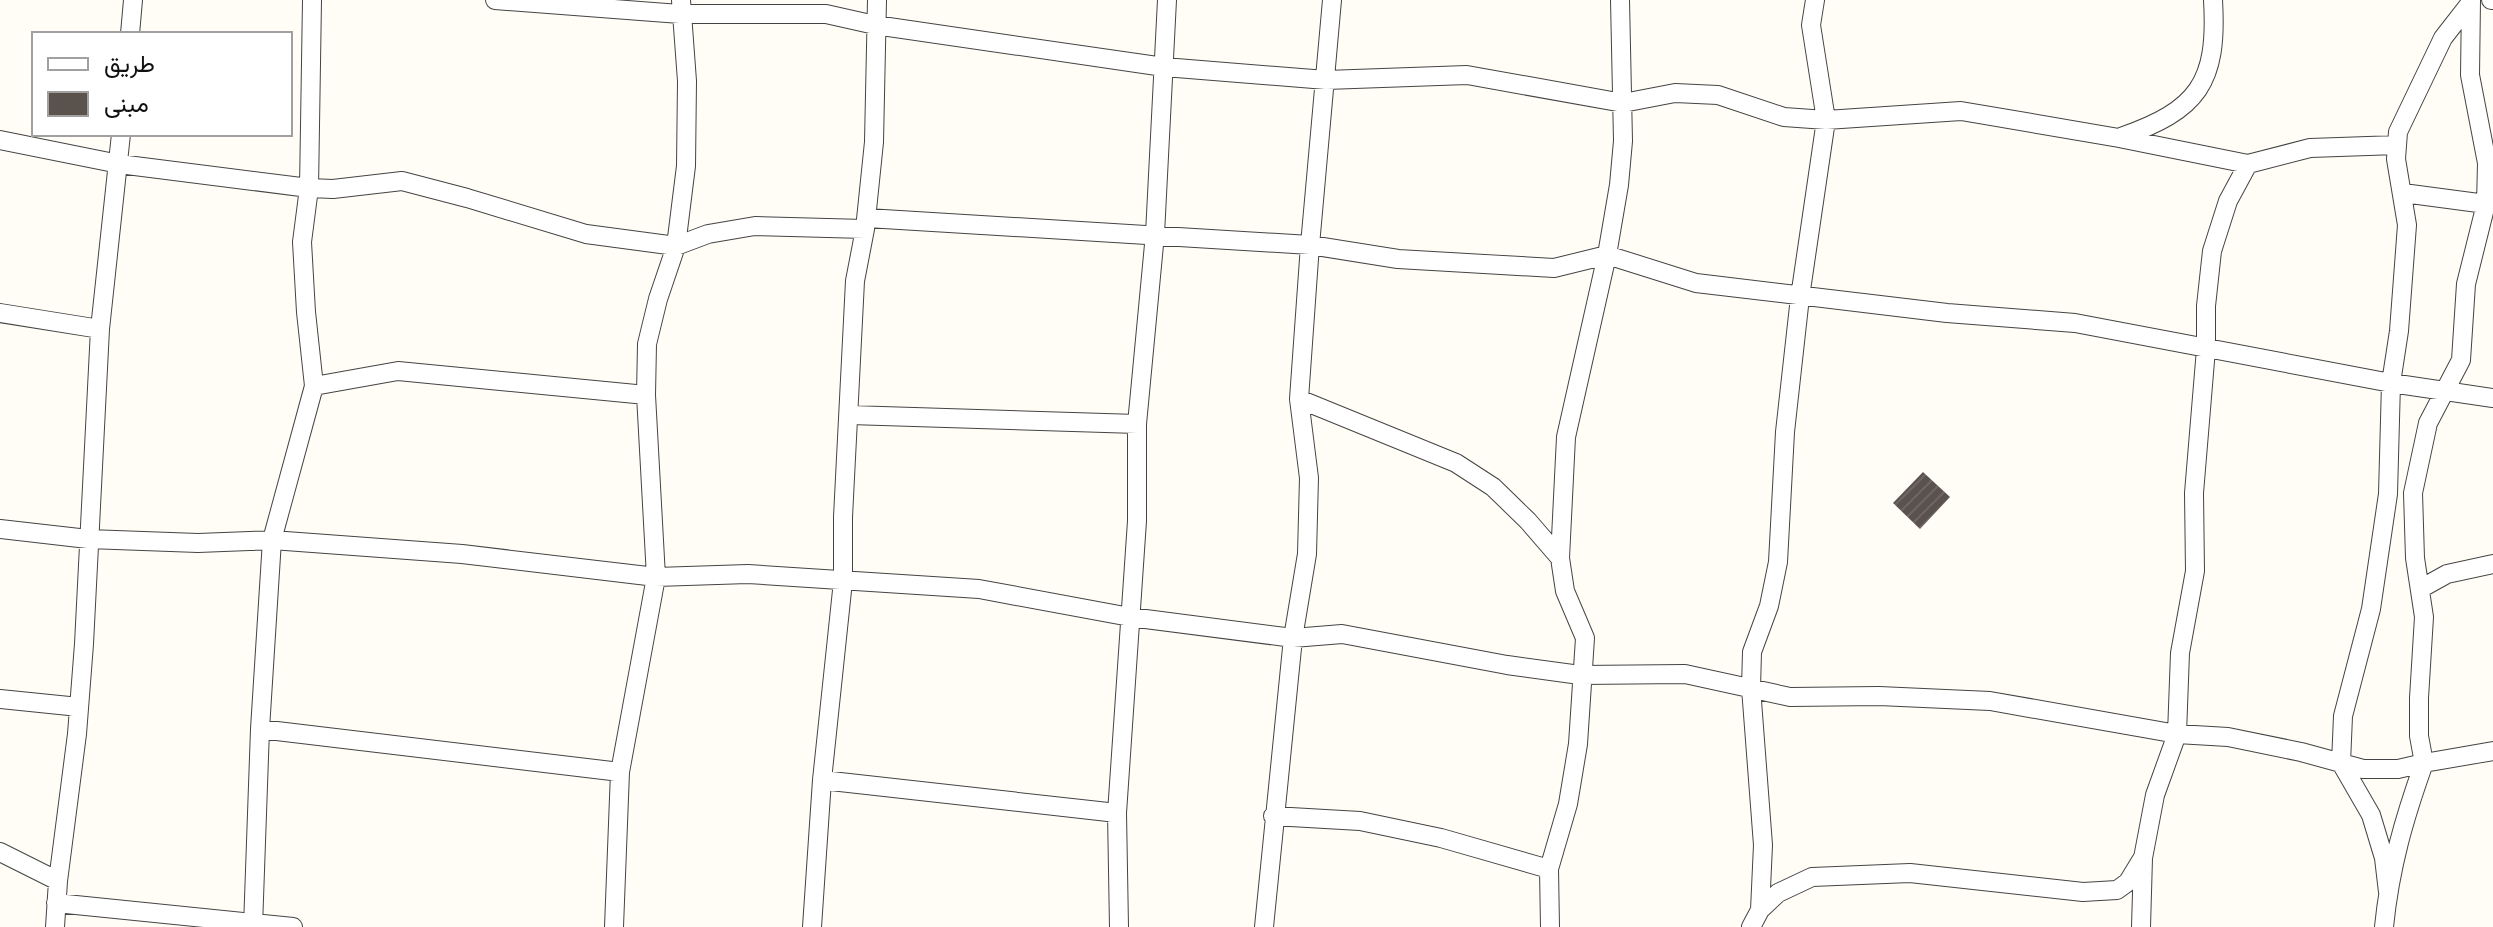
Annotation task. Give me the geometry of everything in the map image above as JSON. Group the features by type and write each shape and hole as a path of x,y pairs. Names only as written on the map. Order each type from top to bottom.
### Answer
{"street":[{"path":"130,32 133,0"},
{"path":"254,925 260,729 272,540 314,386 302,242 309,188 312,0"},
{"path":"495,0 826,14 875,25 1164,67 1326,80 1467,75 1623,103 1675,93 1718,95 1784,117 1826,120 1961,111 2248,164 2310,148 2397,145"},
{"path":"812,927 822,780 843,581 843,517 855,281 866,224 874,142 877,0"},
{"path":"1119,927 1117,813 1137,521 1137,424 1155,234 1167,0"},
{"path":"1264,927 1293,638 1307,554 1309,478 1299,399 1332,0"},
{"path":"1550,927 1549,869 1568,804 1585,638 1565,591 1560,558 1566,437 1607,255 1619,185 1623,103 1620,0"},
{"path":"1760,910 1763,845 1751,688 1752,652 1769,606 1778,562 1785,432 1800,297 1826,120 1811,25 1815,0"},
{"path":"2119,138 2177,113 2201,86 2211,61 2213,0"},
{"path":"2388,892 2384,858 2371,815 2341,763 2343,716 2371,609 2388,494 2391,383 2407,225 2396,159 2398,132 2443,38 2471,1"},
{"path":"2384,927 2400,833 2424,763 2419,724 2424,617 2415,558 2413,493 2428,423 2461,360 2466,284 2490,203 2487,163 2470,75 2471,1"},
{"path":"614,927 620,772 656,577 646,395 647,344 676,246 686,166 687,81 681,7"},
{"path":"55,927 79,707 100,329 121,136"},
{"path":"0,140 119,164 309,188 333,189 402,181 586,234 676,246 708,234 755,226 866,224 1155,234 1310,245 1398,259 1554,268 1607,255 1696,283 1947,313 2075,323 2391,383 2493,398"},
{"path":"2141,927 2143,858 2155,795 2177,734 2180,653 2195,571 2194,493 2212,251 2228,201 2248,164"},
{"path":"2403,193 2490,203"},
{"path":"0,313 100,329"},
{"path":"314,386 398,371 646,395"},
{"path":"1299,399 1456,463 1493,487 1560,558"},
{"path":"850,415 1137,424"},
{"path":"0,529 88,539 198,543 272,540 462,554 656,577 748,574 979,589 1130,617 1293,638 1342,634 1507,665 1580,675 1685,674 1790,697 1879,696 1990,701 2177,734 2228,737 2363,769 2398,769 2493,751"},
{"path":"2420,589 2447,574 2493,564"},
{"path":"0,699 79,707"},
{"path":"260,729 620,772"},
{"path":"822,780 1117,813"},
{"path":"1273,816 1360,821 1441,838 1549,869"},
{"path":"0,852 58,881"},
{"path":"1751,927 1760,910 1778,893 1812,877 1910,873 2071,891 2117,890 2128,882 2143,858"},
{"path":"56,903 293,927"}],"building":[{"path":"1923,472 1950,497 1920,529 1893,503"}]}
